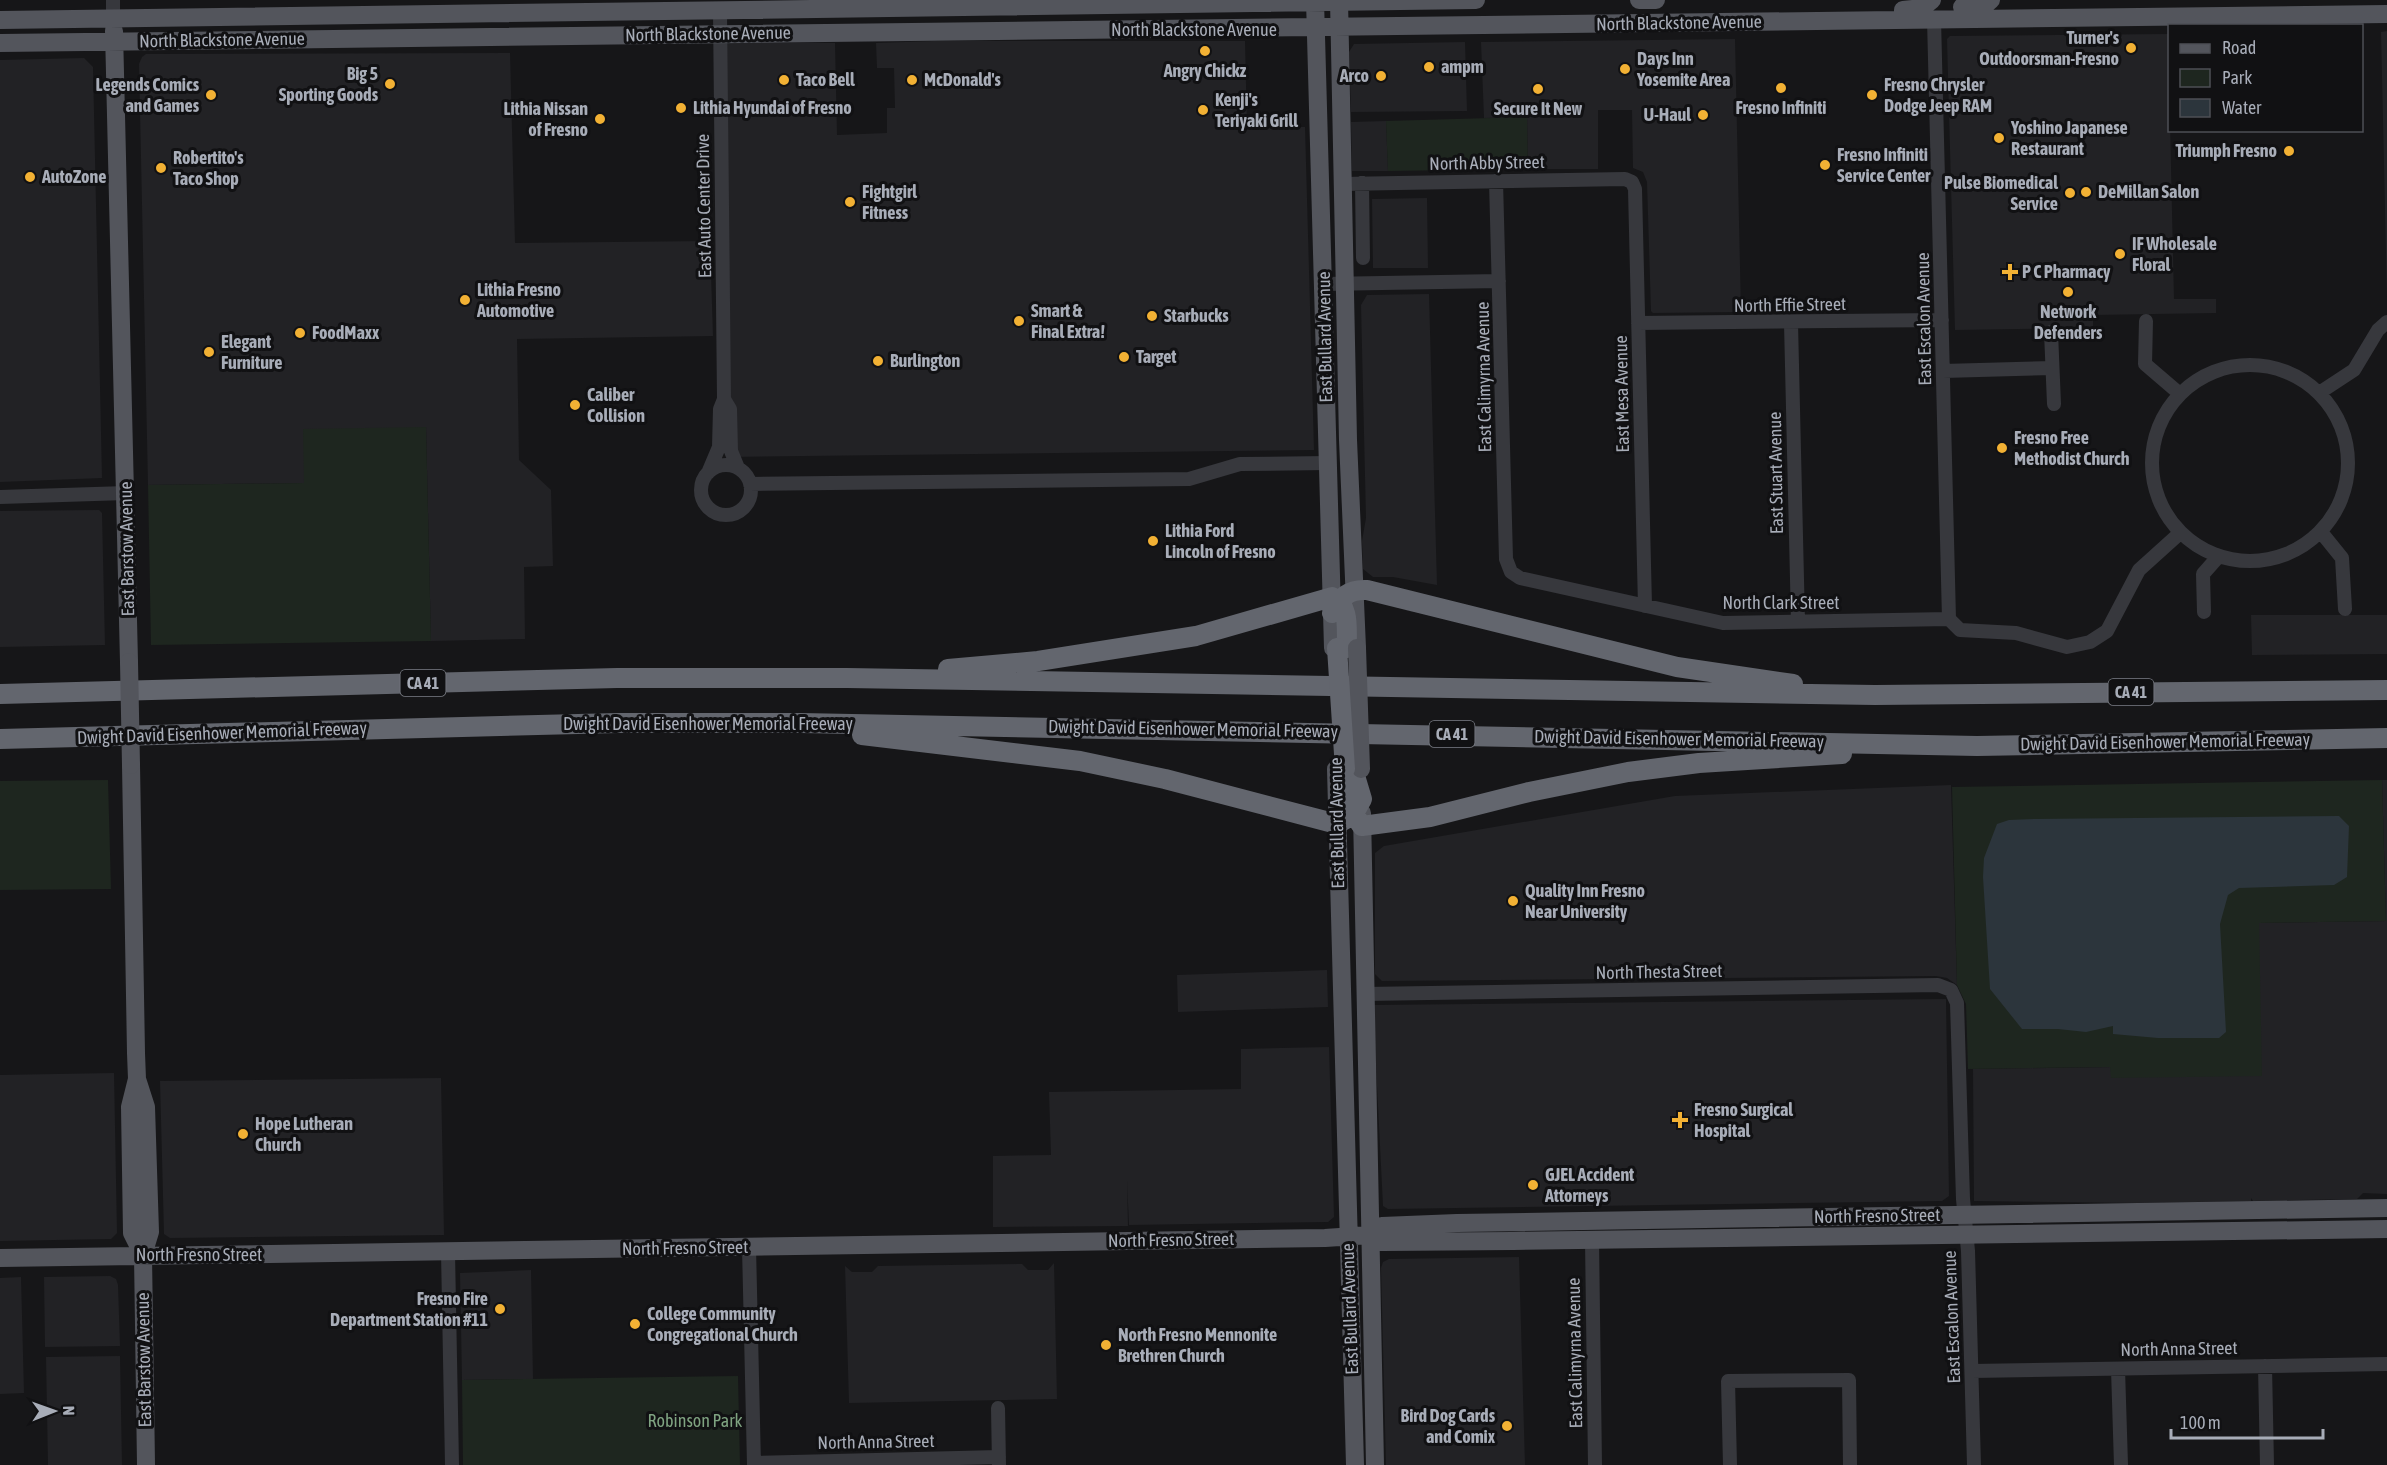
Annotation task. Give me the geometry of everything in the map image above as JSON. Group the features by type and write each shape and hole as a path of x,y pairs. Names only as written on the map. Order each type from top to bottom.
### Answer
{"highway":[{"path":"847,678 1038,661 1134,647 1197,636 1338,605 1367,590 1677,667 1875,695"},
{"path":"1338,605 1344,648"},
{"path":"1338,605 1345,612 1344,648 1349,769 1354,816"},
{"name":"CA 41","path":"0,694 617,678 847,678 1875,695 2387,690"},
{"name":"Dwight David Eisenhower Memorial Freeway","path":"0,739 618,723 801,723 1977,746 2387,738"},
{"path":"801,723 831,731 1080,761 1354,816 1430,817 1529,792 1628,772 1699,763 1977,746"}],"main road":[{"name":"North Blackstone Avenue","path":"0,20 720,12 1316,0 1476,0"},
{"name":"East Bullard Avenue","path":"1316,0 1328,463 1338,605"},
{"name":"North Blackstone Avenue","path":"1639,0 1656,0"},
{"path":"1837,21 1866,10 1918,9 1926,7 1932,0"},
{"path":"1934,19 1944,9 1984,6 1991,0"},
{"name":"East Bullard Avenue","path":"1338,605 1344,283 1339,1"},
{"path":"1059,30 1065,22 1074,18 1134,16 1204,2"},
{"path":"957,31 970,21 1035,19 1044,14 1046,7"},
{"name":"North Blackstone Avenue","path":"0,43 957,31 1317,29 2387,14"},
{"name":"East Barstow Avenue","path":"113,19 126,493 137,1079 147,1107 150,1232 143,1255 146,1465"},
{"name":"East Bullard Avenue","path":"1349,769 1365,994 1375,1465"},
{"name":"East Bullard Avenue","path":"1354,816 1348,1236 1355,1465"},
{"path":"2258,1231 2269,1224 2357,1220 2368,1217 2382,1208"},
{"name":"North Fresno Street","path":"1370,1235 1382,1226 2382,1208"},
{"path":"1592,1240 1598,1232 1689,1227 1697,1225 1700,1219"},
{"name":"North Fresno Street","path":"0,1258 1370,1235 1382,1242 2387,1229"}],"street":[{"path":"113,0 113,19"},
{"name":"East Auto Center Drive","path":"708,473 719,447 720,409 724,399 720,12"},
{"name":"East Escalon Avenue","path":"1934,19 1949,619"},
{"name":"North Abby Street","path":"1342,184 1625,179 1632,182"},
{"name":"East Calimyrna Avenue","path":"1496,181 1506,559 1511,572"},
{"name":"East Mesa Avenue","path":"1632,182 1635,189 1645,606"},
{"path":"1362,183 1363,258"},
{"path":"1324,284 1499,281"},
{"name":"North Effie Street","path":"1638,323 1942,320"},
{"path":"2146,321 2145,364 2180,394"},
{"path":"2319,393 2354,370 2378,330 2387,322"},
{"name":"East Stuart Avenue","path":"1791,323 1798,622"},
{"path":"2051,332 2054,404"},
{"path":"2249,365 2287,372 2319,393 2333,410 2342,429 2348,462 2343,494 2334,514 2321,532 2304,546 2284,556 2262,561 2240,561 2218,556 2198,547 2180,532 2159,501 2152,463 2159,426 2180,394 2212,372 2249,365"},
{"path":"1943,371 2052,368"},
{"name":"East Auto Center Drive","path":"724,399 730,409 731,451 738,468"},
{"path":"750,484 1189,479 1240,464 1328,463"},
{"path":"723,465 738,468 750,484 750,495 743,508 729,515 721,514 708,507 704,500 702,485 708,473 723,465"},
{"path":"0,497 126,493"},
{"path":"1949,619 1960,630 2016,633 2038,641 2067,646 2090,642 2107,631 2139,570 2180,532"},
{"path":"2321,532 2342,558 2345,609"},
{"path":"2204,612 2204,574 2218,556"},
{"name":"North Clark Street","path":"1511,572 1520,578 1723,623 1949,619"},
{"name":"North Thesta Street","path":"1365,994 1938,985 1951,990"},
{"name":"East Escalon Avenue","path":"1951,990 1957,1003 1974,1465"},
{"name":"East Calimyrna Avenue","path":"1592,1240 1595,1465"},
{"path":"749,1247 754,1464"},
{"path":"448,1252 452,1465"},
{"name":"North Anna Street","path":"1972,1371 2387,1364"},
{"path":"2265,1366 2267,1465"},
{"path":"2118,1369 2121,1465"},
{"path":"1730,1465 1728,1381 1849,1380 1850,1465"},
{"path":"998,1408 999,1461"},
{"name":"North Anna Street","path":"754,1464 999,1461"}],"shaded area":[{"path":"2387,31 2387,297 2381,32"},
{"path":"2168,34 2168,132 2170,132 2174,299 2216,299 2216,313 2093,315 2093,328 1955,330 1947,39 1950,36"},
{"path":"1735,39 1741,312 1653,313 1651,311 1647,182 1643,172 1633,168 1632,110 1598,110 1598,169 1528,169 1527,117 1484,118 1481,42"},
{"path":"1245,41 1247,127 1305,127 1314,450 730,457 722,43 835,43 837,135 887,133 887,108 895,108 894,68 877,68 876,43"},
{"path":"1465,42 1467,111 1351,112 1349,52 1354,44"},
{"path":"510,53 515,243 710,241 713,336 517,339 519,460 551,490 553,566 524,567 525,639 431,641 426,427 304,483 148,485 139,64 146,54"},
{"path":"84,58 93,67 102,478 0,482 0,60"},
{"path":"1386,121 1388,171 1352,171 1351,122"},
{"path":"1427,198 1428,268 1373,268 1372,199"},
{"path":"1429,294 1437,585 1393,577 1373,577 1363,569 1362,541 1366,518 1361,305 1367,295"},
{"path":"99,510 102,513 105,645 0,647 0,511"},
{"path":"2251,615 2387,615 2387,654 2252,655"},
{"path":"2382,780 2387,780 2387,1194 2363,1193 2357,1199 2253,1201 2251,1198 2251,1201 2136,1203 1974,1201 1973,1069 2111,1067 2111,1077 2259,923 2386,921"},
{"path":"1951,785 1957,985 1947,978 1936,976 1382,981 1375,974 1375,853 1384,846 1675,796"},
{"path":"1327,970 1328,1007 1178,1012 1177,975"},
{"path":"1946,999 1949,1196 1942,1201 1388,1209 1383,1206 1373,1005"},
{"path":"1329,1047 1334,1217 1328,1222 1129,1225 1127,1180 1128,1226 993,1227 993,1156 1051,1155 1049,1092 1241,1089 1241,1049"},
{"path":"114,1073 117,1233 111,1239 0,1241 0,1075"},
{"path":"441,1078 444,1235 170,1238 164,1234 160,1081"},
{"path":"1519,1257 1525,1465 1386,1465 1381,1268 1383,1262 1389,1259"},
{"path":"1054,1263 1057,1399 849,1403 845,1266 852,1272 872,1272 878,1266 1022,1264 1028,1270 1048,1270"},
{"path":"531,1270 533,1379 462,1380 460,1273"},
{"path":"110,1276 116,1279 118,1285 120,1346 45,1347 44,1277"},
{"path":"21,1277 24,1393 0,1394 0,1278"},
{"path":"120,1356 122,1465 48,1465 46,1357"}],"green space":[{"path":"1527,117 1528,169 1388,171 1386,121"},
{"path":"426,427 431,641 151,645 148,485 304,483 303,429"},
{"path":"108,780 111,889 0,890 0,781"},
{"path":"2382,780 2386,921 2259,923 2262,1076 2111,1078 2110,1067 1968,1069 1966,1004 1957,985 1952,787"},
{"name":"Robinson Park","path":"738,1376 740,1465 463,1465 462,1380"}],"water":[{"path":"2339,816 2349,826 2347,877 2334,885 2239,888 2228,895 2220,924 2226,1032 2219,1038 2158,1038 2113,1034 2113,1026 2086,1032 2022,1029 1990,989 1983,877 1984,858 1997,824 2009,820 2035,819"}],"place":[{"name":"Turner's Outdoorsman-Fresno","path":"2131,48"},
{"name":"Angry Chickz","path":"1205,51"},
{"name":"ampm","path":"1429,67"},
{"name":"Days Inn Yosemite Area","path":"1625,69"},
{"name":"Arco","path":"1381,76"},
{"name":"Taco Bell","path":"784,80"},
{"name":"McDonald's","path":"912,80"},
{"name":"Big 5 Sporting Goods","path":"390,84"},
{"name":"Fresno Infiniti","path":"1781,88"},
{"name":"Secure It New","path":"1538,89"},
{"name":"Legends Comics and Games","path":"211,95"},
{"name":"Fresno Chrysler Dodge Jeep RAM","path":"1872,95"},
{"name":"Lithia Hyundai of Fresno","path":"681,108"},
{"name":"Kenji's Teriyaki Grill","path":"1203,110"},
{"name":"U-Haul","path":"1703,115"},
{"name":"Lithia Nissan of Fresno","path":"600,119"},
{"name":"Yoshino Japanese Restaurant","path":"1999,138"},
{"name":"Triumph Fresno","path":"2289,151"},
{"name":"Fresno Infiniti Service Center","path":"1825,165"},
{"name":"Robertito's Taco Shop","path":"161,168"},
{"name":"AutoZone","path":"30,177"},
{"name":"DeMillan Salon","path":"2086,192"},
{"name":"Pulse Biomedical Service","path":"2070,193"},
{"name":"Fightgirl Fitness","path":"850,202"},
{"name":"IF Wholesale Floral","path":"2120,254"},
{"name":"P C Pharmacy","path":"2010,272"},
{"name":"Network Defenders","path":"2068,292"},
{"name":"Lithia Fresno Automotive","path":"465,300"},
{"name":"Starbucks","path":"1152,316"},
{"name":"Smart & Final Extra!","path":"1019,321"},
{"name":"FoodMaxx","path":"300,333"},
{"name":"Elegant Furniture","path":"209,352"},
{"name":"Target","path":"1124,357"},
{"name":"Burlington","path":"878,361"},
{"name":"Caliber Collision","path":"575,405"},
{"name":"Fresno Free Methodist Church","path":"2002,448"},
{"name":"Lithia Ford Lincoln of Fresno","path":"1153,541"},
{"name":"Quality Inn Fresno Near University","path":"1513,901"},
{"name":"Fresno Surgical Hospital","path":"1680,1120"},
{"name":"Hope Lutheran Church","path":"243,1134"},
{"name":"GJEL Accident Attorneys","path":"1533,1185"},
{"name":"Fresno Fire Department Station #11","path":"500,1309"},
{"name":"College Community Congregational Church","path":"635,1324"},
{"name":"North Fresno Mennonite Brethren Church","path":"1106,1345"},
{"name":"Bird Dog Cards and Comix","path":"1507,1426"}]}
